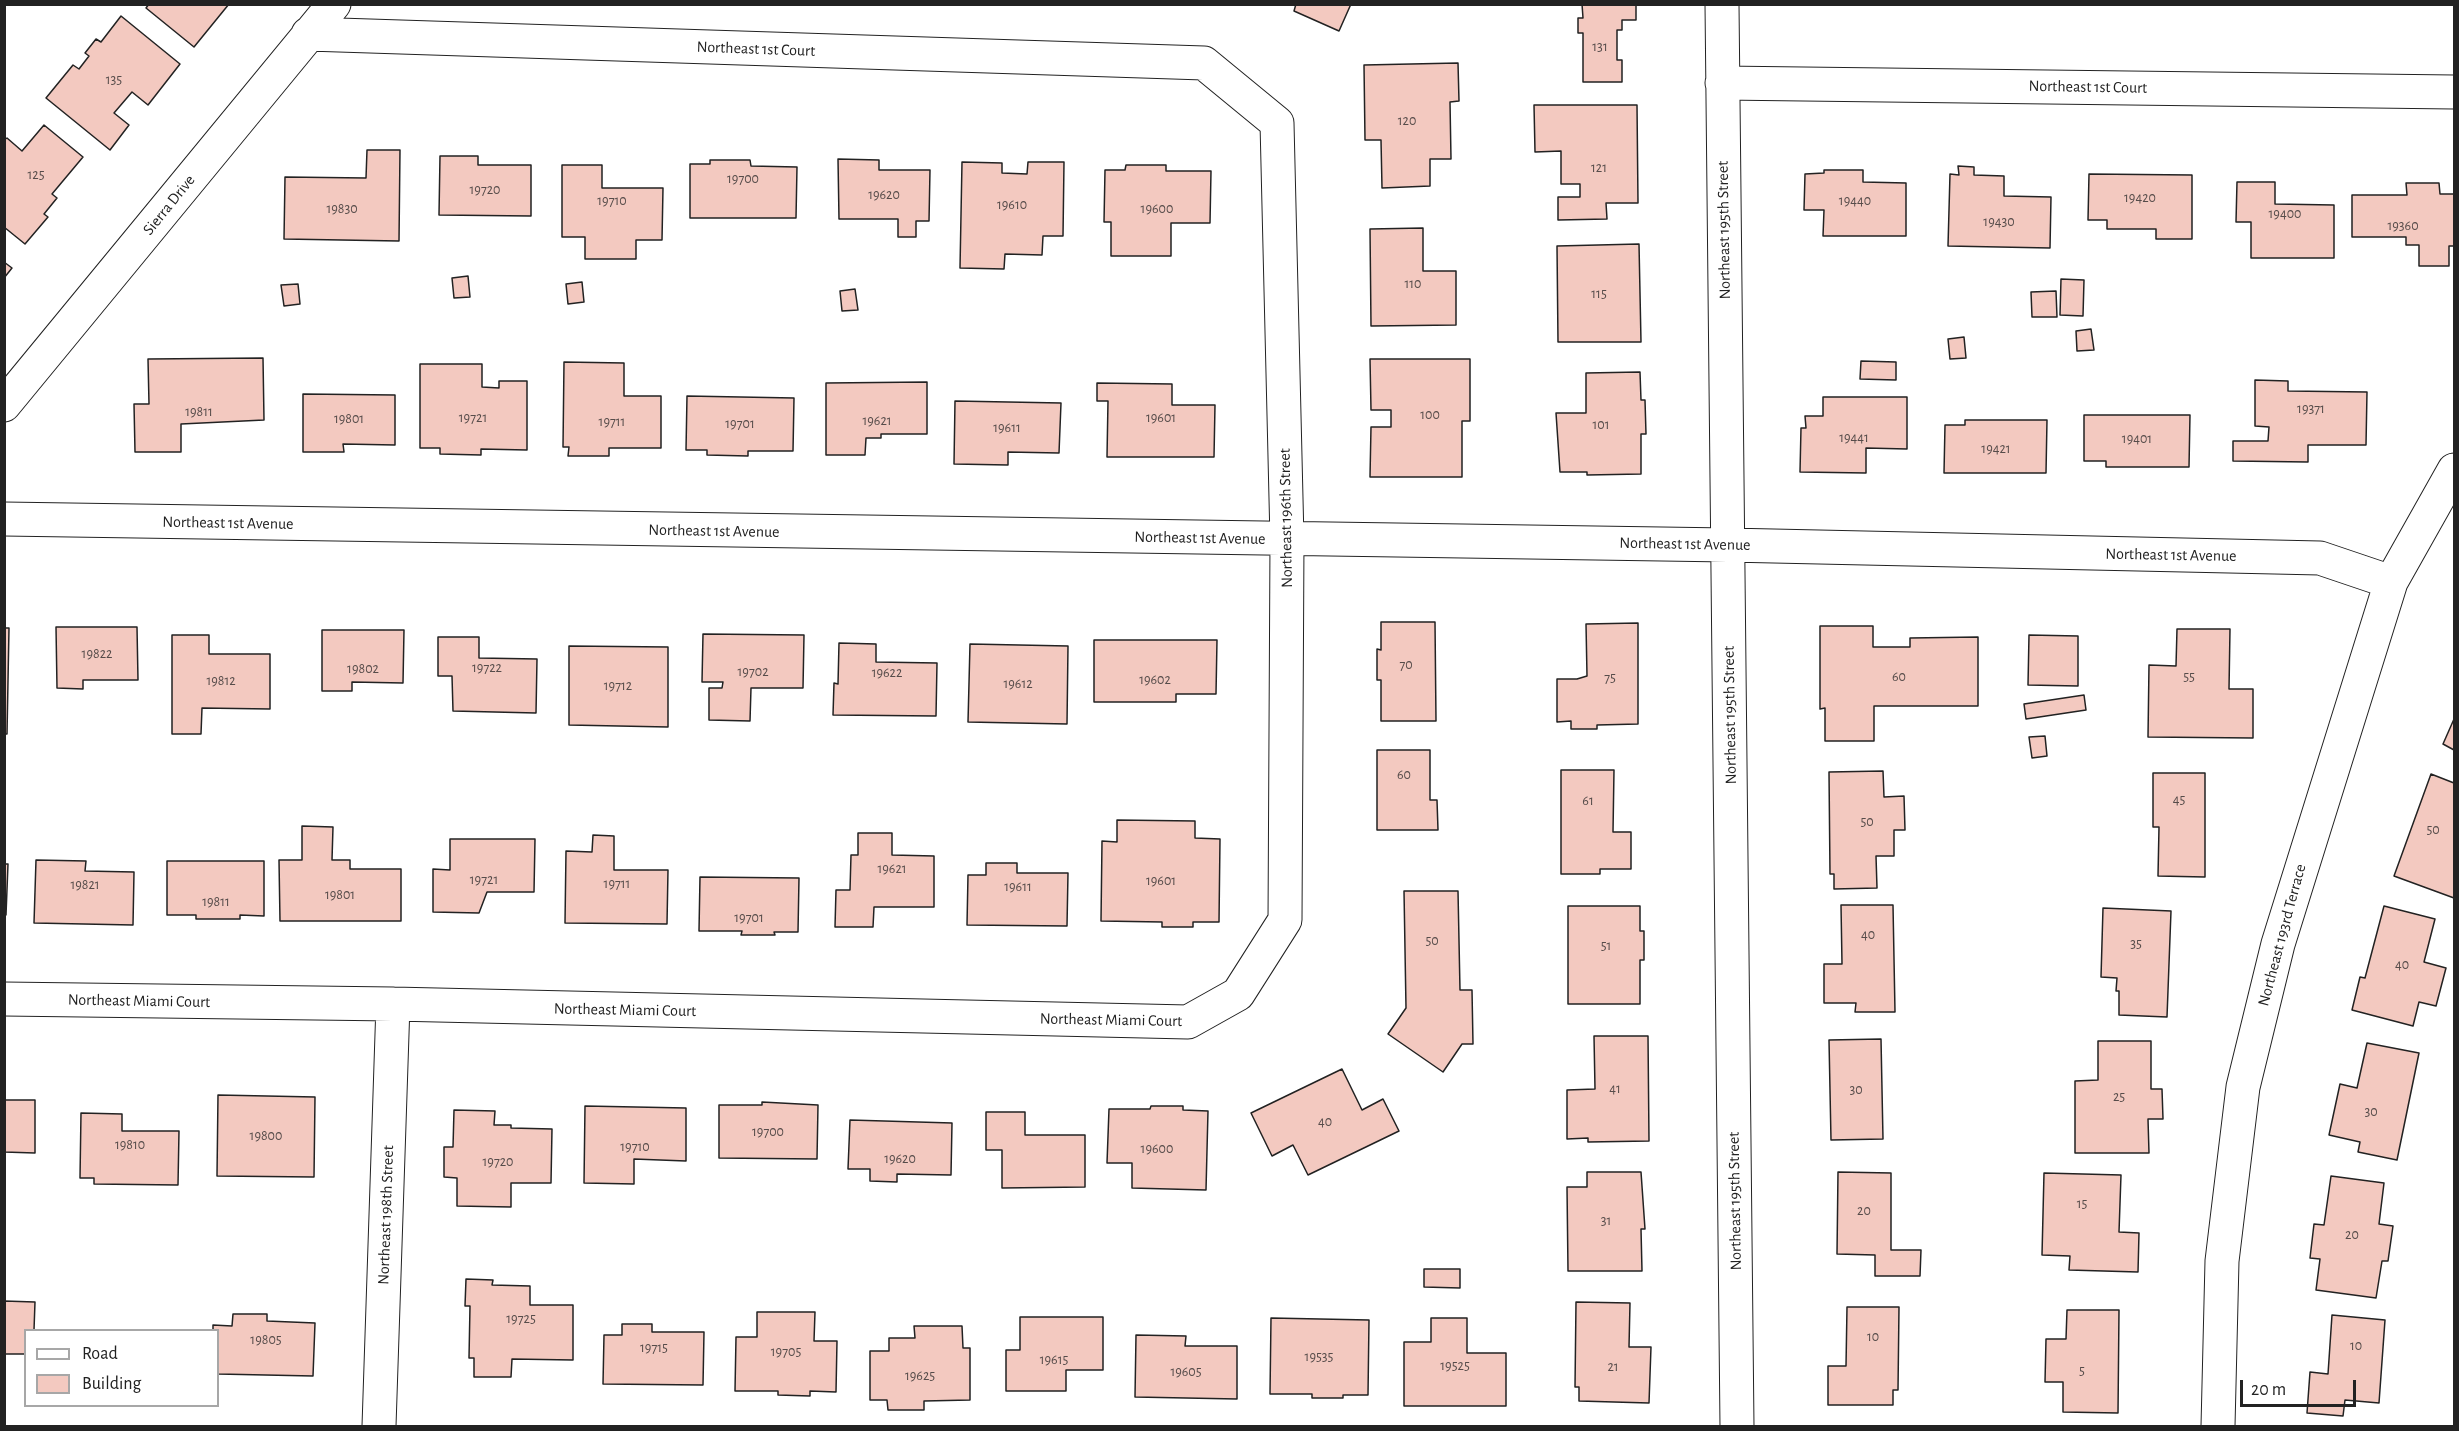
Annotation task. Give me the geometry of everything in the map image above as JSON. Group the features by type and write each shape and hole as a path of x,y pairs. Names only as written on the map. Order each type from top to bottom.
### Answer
{"street":[{"name":"Sierra Drive","path":"4,405 334,4"},
{"name":"Northeast 195th Street","path":"1722,4 1737,1426"},
{"name":"Northeast 1st Court","path":"308,34 1204,63"},
{"name":"Northeast 196th Street","path":"1204,63 1277,123 1287,540 1285,920 1238,994"},
{"name":"Northeast 1st Court","path":"1722,83 2454,92"},
{"name":"Northeast 193rd Terrace","path":"2218,1426 2222,1262 2243,1087 2277,944 2391,582 2454,470"},
{"name":"Northeast 1st Avenue","path":"4,519 1728,545 2320,558 2391,582"},
{"name":"Northeast Miami Court","path":"4,999 393,1004 1188,1022 1238,994"},
{"name":"Northeast 198th Street","path":"379,1426 393,1004"}],"building":[{"path":"149,4 229,4 194,47 146,8"},
{"path":"1296,4 1351,4 1339,31 1294,11"},
{"path":"1582,4 1636,4 1636,20 1622,20 1622,30 1617,30 1617,60 1622,60 1622,82 1583,82 1583,33 1578,33 1578,18 1583,18"},
{"path":"121,16 180,64 148,105 132,92 114,113 129,125 110,150 46,98 73,65 79,69 89,56 85,53 96,39 101,42"},
{"path":"1458,63 1459,101 1450,102 1451,159 1430,159 1430,186 1382,188 1381,140 1365,140 1364,65"},
{"path":"1534,105 1637,105 1638,203 1606,203 1607,219 1558,220 1558,197 1580,197 1580,184 1561,184 1561,151 1535,152"},
{"path":"44,125 83,157 52,194 57,198 44,214 48,217 25,244 4,227 4,140 7,138 22,151"},
{"path":"367,150 400,150 399,241 284,239 285,177 366,178"},
{"path":"440,156 478,156 478,165 531,165 531,216 439,215"},
{"path":"838,159 879,160 879,170 930,170 929,221 916,221 916,237 898,237 898,219 839,219"},
{"path":"710,160 750,160 751,166 797,167 796,218 690,218 690,164 710,164"},
{"path":"962,162 1002,163 1002,173 1027,174 1028,162 1064,162 1063,236 1043,236 1042,255 1005,254 1004,269 960,268"},
{"path":"562,165 602,165 602,188 663,188 662,240 636,240 636,259 585,259 585,237 562,237"},
{"path":"1126,165 1166,165 1166,171 1211,171 1210,223 1171,223 1171,256 1111,256 1111,222 1104,222 1105,170 1125,170"},
{"path":"1958,166 1974,167 1974,175 2004,176 2004,196 2051,197 2050,248 1948,246 1950,174 1959,175"},
{"path":"1824,170 1863,170 1863,182 1906,183 1906,236 1823,236 1824,210 1804,210 1805,174 1824,173"},
{"path":"2089,174 2192,175 2192,239 2156,239 2156,229 2107,229 2107,220 2088,220"},
{"path":"2237,182 2275,182 2275,204 2334,205 2334,258 2251,258 2251,222 2236,222"},
{"path":"2406,183 2439,183 2440,194 2454,194 2454,246 2449,246 2449,266 2419,266 2419,245 2406,245 2406,237 2352,237 2352,195 2407,195"},
{"path":"1423,228 1423,271 1456,271 1456,325 1371,326 1370,229"},
{"path":"1639,244 1641,342 1558,342 1557,246"},
{"path":"4,262 12,268 4,278"},
{"path":"468,276 470,297 454,298 452,278"},
{"path":"2061,279 2084,280 2083,316 2060,315"},
{"path":"582,282 584,302 568,304 566,284"},
{"path":"298,284 300,304 284,306 281,285"},
{"path":"855,289 858,310 842,311 840,291"},
{"path":"2056,291 2057,317 2032,317 2031,292"},
{"path":"2091,329 2094,350 2077,351 2076,331"},
{"path":"1964,337 1966,358 1950,359 1948,339"},
{"path":"263,358 264,420 181,424 181,452 135,452 134,404 149,404 148,359"},
{"path":"1370,359 1470,359 1470,421 1462,421 1462,477 1370,477 1371,427 1391,427 1391,410 1371,410"},
{"path":"1861,361 1896,362 1896,380 1860,379"},
{"path":"564,362 624,363 624,396 661,396 661,448 609,448 609,456 568,456 569,447 563,447"},
{"path":"420,364 482,364 482,387 499,388 499,381 527,381 527,450 481,449 481,455 440,454 440,448 420,448"},
{"path":"1640,372 1641,400 1645,400 1646,434 1641,434 1641,474 1587,475 1587,472 1560,472 1556,413 1586,413 1586,373"},
{"path":"2255,380 2288,381 2288,391 2367,392 2366,445 2308,445 2308,462 2233,461 2233,441 2268,441 2269,427 2255,426"},
{"path":"927,382 927,434 881,434 881,438 866,438 865,455 826,455 826,383"},
{"path":"1097,383 1172,384 1172,405 1215,405 1214,457 1107,457 1108,401 1097,401"},
{"path":"303,394 395,395 395,445 343,444 344,452 303,452"},
{"path":"687,396 794,398 793,451 748,451 748,456 707,455 707,450 686,450"},
{"path":"1823,397 1907,397 1907,449 1866,448 1866,473 1800,472 1801,428 1806,428 1805,416 1823,416"},
{"path":"955,401 1061,403 1059,453 1008,452 1008,465 954,464"},
{"path":"2084,415 2190,415 2189,467 2106,467 2106,461 2084,461"},
{"path":"1965,420 2047,420 2046,473 1944,473 1945,425 1965,425"},
{"path":"1381,622 1435,622 1436,721 1381,721 1381,680 1377,680 1377,649 1381,650"},
{"path":"1638,623 1638,724 1597,725 1597,729 1571,729 1571,721 1557,722 1557,679 1577,679 1587,676 1586,624"},
{"path":"1820,626 1873,626 1873,647 1910,647 1910,638 1978,637 1978,706 1874,706 1874,741 1825,741 1825,708 1820,709"},
{"path":"56,627 137,627 138,680 83,680 83,689 57,688"},
{"path":"4,628 9,628 7,734 4,734"},
{"path":"2177,629 2230,629 2229,689 2253,689 2253,738 2148,737 2149,665 2176,666"},
{"path":"322,630 404,630 403,683 352,682 352,691 322,691"},
{"path":"703,634 804,635 803,688 751,688 750,721 709,720 709,688 722,688 723,682 702,682"},
{"path":"172,635 209,635 209,654 270,654 270,709 202,708 201,734 172,734"},
{"path":"2029,635 2078,636 2078,686 2028,685"},
{"path":"438,637 479,637 479,658 537,659 536,713 453,711 452,676 438,676"},
{"path":"1094,640 1217,640 1216,694 1176,694 1176,702 1094,702"},
{"path":"839,643 876,644 876,662 937,663 936,716 833,715 834,683 838,684"},
{"path":"970,644 1068,646 1067,724 968,722"},
{"path":"569,646 668,647 668,727 569,725"},
{"path":"2084,695 2086,710 2026,719 2024,704"},
{"path":"2454,719 2454,750 2443,744"},
{"path":"2045,736 2047,756 2032,758 2029,737"},
{"path":"1377,750 1430,750 1430,800 1437,800 1438,830 1377,830"},
{"path":"1561,770 1614,770 1613,832 1631,832 1631,869 1600,869 1600,874 1561,874"},
{"path":"1883,771 1884,797 1904,796 1905,830 1894,830 1894,856 1876,856 1877,888 1834,889 1834,874 1830,874 1829,772"},
{"path":"2153,773 2205,773 2205,877 2158,876 2159,827 2153,827"},
{"path":"2431,774 2454,783 2454,898 2394,876"},
{"path":"1117,820 1195,821 1195,838 1220,839 1219,922 1193,922 1193,927 1162,927 1162,922 1101,921 1102,841 1117,842"},
{"path":"302,826 333,827 332,860 350,860 350,869 401,869 401,921 280,921 279,860 302,860"},
{"path":"858,833 892,833 892,855 934,856 934,907 874,907 873,927 835,927 836,890 850,890 851,855 858,855"},
{"path":"593,835 614,836 614,870 668,870 667,924 565,923 566,851 592,852"},
{"path":"450,839 535,839 534,892 487,892 479,913 433,912 433,869 450,870"},
{"path":"36,860 86,861 85,871 134,872 133,925 34,923"},
{"path":"167,861 264,861 264,916 240,915 240,919 196,919 196,915 167,915"},
{"path":"986,863 1017,863 1017,873 1068,873 1067,926 967,925 968,875 986,875"},
{"path":"4,864 8,864 6,915 4,915"},
{"path":"700,877 799,878 798,932 741,935 742,931 699,931"},
{"path":"1404,891 1458,891 1460,990 1472,990 1473,1044 1462,1044 1443,1072 1388,1034 1406,1008"},
{"path":"1841,905 1893,905 1895,1012 1855,1012 1856,1003 1824,1003 1824,964 1842,964"},
{"path":"1568,906 1640,906 1640,931 1644,931 1644,960 1640,960 1640,1004 1568,1004"},
{"path":"2384,906 2435,919 2424,962 2446,968 2436,1006 2419,1002 2413,1026 2352,1010 2360,977 2365,978"},
{"path":"2103,908 2171,911 2167,1017 2119,1015 2117,978 2101,977"},
{"path":"1594,1036 1648,1036 1649,1141 1588,1142 1588,1138 1567,1139 1567,1090 1595,1089"},
{"path":"1881,1039 1883,1139 1831,1140 1829,1040"},
{"path":"2098,1041 2151,1041 2151,1089 2162,1089 2163,1119 2148,1119 2149,1153 2075,1153 2075,1081 2098,1080"},
{"path":"2367,1043 2419,1053 2397,1160 2358,1152 2360,1142 2329,1135 2340,1084 2357,1088"},
{"path":"1342,1069 1362,1110 1383,1099 1399,1131 1308,1175 1293,1145 1272,1156 1251,1113"},
{"path":"218,1095 315,1097 314,1177 217,1176"},
{"path":"4,1100 35,1100 35,1153 4,1152"},
{"path":"762,1102 818,1105 817,1159 719,1158 719,1105 762,1105"},
{"path":"585,1106 686,1108 686,1161 634,1159 634,1184 584,1183"},
{"path":"1151,1106 1183,1106 1183,1110 1208,1111 1206,1190 1132,1188 1132,1163 1107,1163 1109,1109 1150,1109"},
{"path":"454,1110 495,1111 494,1125 511,1125 511,1128 552,1129 551,1183 511,1183 511,1207 457,1206 457,1178 444,1177 444,1147 453,1147"},
{"path":"986,1112 1025,1112 1025,1135 1085,1135 1085,1187 1002,1188 1002,1150 986,1150"},
{"path":"81,1113 122,1114 122,1131 179,1131 178,1185 94,1184 94,1178 80,1178"},
{"path":"850,1120 952,1123 951,1175 897,1174 897,1182 870,1181 870,1169 848,1169"},
{"path":"1587,1172 1641,1172 1645,1229 1641,1229 1642,1271 1568,1271 1567,1187 1587,1187"},
{"path":"1838,1172 1891,1173 1891,1250 1921,1250 1920,1276 1875,1276 1875,1255 1837,1254"},
{"path":"2044,1173 2121,1175 2119,1232 2139,1233 2138,1272 2069,1270 2070,1256 2042,1255"},
{"path":"2331,1176 2384,1183 2379,1224 2393,1226 2388,1261 2382,1261 2376,1298 2316,1290 2320,1259 2310,1258 2314,1224 2324,1225"},
{"path":"1424,1269 1460,1269 1460,1288 1424,1287"},
{"path":"466,1279 493,1280 492,1285 530,1286 530,1305 573,1305 573,1360 512,1359 511,1377 474,1377 474,1358 469,1358 470,1306 465,1306"},
{"path":"4,1301 35,1302 34,1329 24,1329 24,1354 4,1354"},
{"path":"1576,1302 1630,1303 1629,1347 1651,1347 1649,1403 1579,1401 1579,1387 1575,1387"},
{"path":"1847,1307 1899,1307 1898,1390 1893,1390 1893,1405 1828,1405 1828,1366 1846,1366"},
{"path":"2067,1310 2119,1310 2118,1413 2063,1412 2063,1382 2045,1382 2046,1339 2066,1339"},
{"path":"757,1312 815,1312 814,1341 837,1341 836,1392 810,1391 810,1396 778,1395 778,1391 735,1391 736,1337 757,1337"},
{"path":"233,1314 267,1314 267,1321 315,1323 313,1376 219,1374 219,1329 213,1329 213,1325 232,1326"},
{"path":"2332,1315 2385,1320 2379,1403 2345,1400 2343,1416 2307,1413 2310,1372 2328,1374"},
{"path":"1020,1317 1103,1317 1103,1370 1066,1370 1066,1391 1006,1391 1006,1350 1020,1350"},
{"path":"1271,1318 1369,1320 1368,1395 1312,1398 1312,1394 1270,1394"},
{"path":"1431,1318 1467,1318 1467,1353 1506,1353 1506,1406 1404,1406 1404,1342 1431,1342"},
{"path":"622,1324 652,1324 652,1332 704,1332 703,1385 603,1384 604,1335 622,1335"},
{"path":"914,1326 962,1326 963,1348 970,1348 970,1400 924,1401 924,1410 888,1410 887,1400 870,1400 870,1351 889,1351 889,1338 915,1338"},
{"path":"1136,1335 1186,1336 1185,1346 1237,1346 1237,1399 1135,1397"}]}
